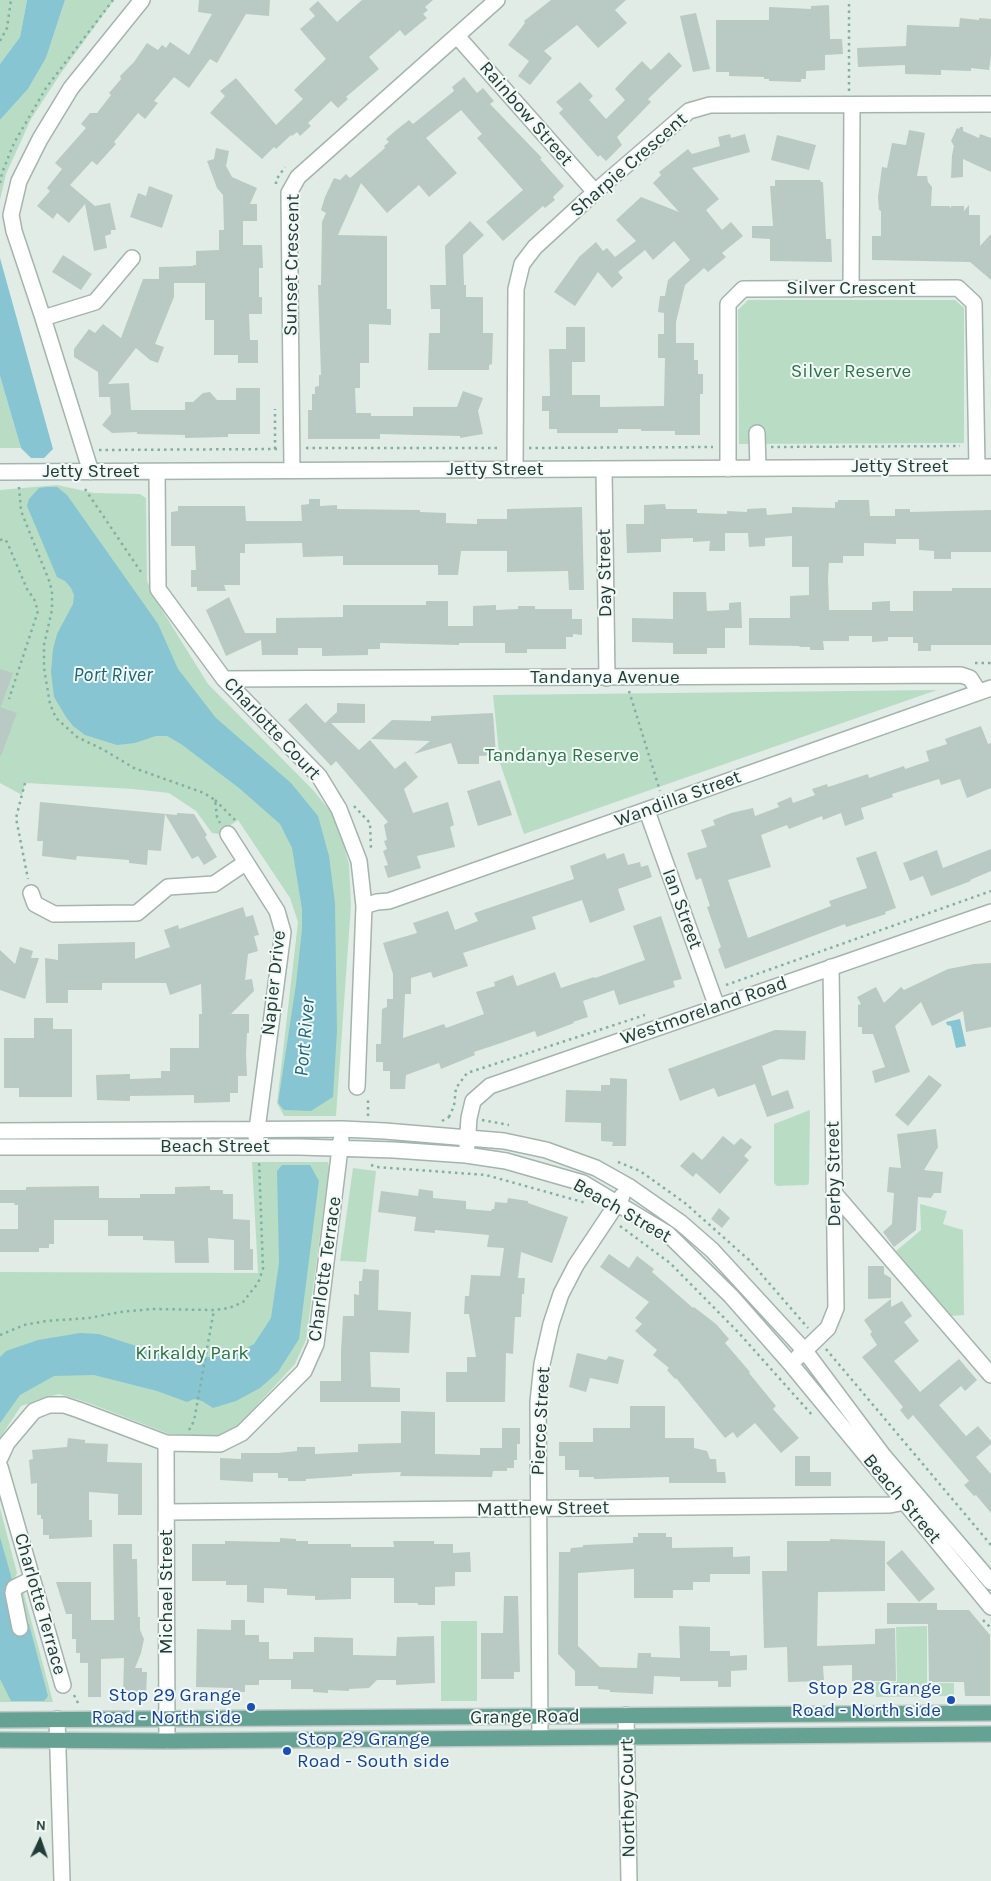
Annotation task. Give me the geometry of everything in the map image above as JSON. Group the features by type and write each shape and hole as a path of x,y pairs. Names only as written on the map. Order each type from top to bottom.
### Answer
{"main road":[{"name":"Grange Road","path":"0,1720 991,1713"},
{"name":"Grange Road","path":"0,1740 167,1741 991,1734"}],"street":[{"path":"90,472 14,231 11,215 19,181 40,139 71,88 142,0"},
{"name":"Sunset Crescent","path":"292,470 289,193 298,177 497,0"},
{"name":"Rainbow Street","path":"457,36 594,192"},
{"path":"850,98 851,289"},
{"name":"Sharpie Crescent","path":"515,470 516,289 522,264 535,248 594,192 689,111 710,105 850,98 991,104"},
{"path":"43,318 94,302 132,258"},
{"name":"Silver Crescent","path":"728,468 728,304 743,289 958,288 974,303 984,467"},
{"path":"757,433 758,468"},
{"name":"Jetty Street","path":"0,472 984,467"},
{"name":"Day Street","path":"604,469 607,678"},
{"name":"Charlotte Court","path":"157,472 158,590 224,679 319,776 339,809 356,852 359,861 364,906 363,1088"},
{"name":"Tandanya Avenue","path":"224,679 961,676 970,678 985,690"},
{"name":"Wandilla Street","path":"364,906 388,901 647,811 985,690"},
{"name":"Ian Street","path":"647,811 717,1007"},
{"name":"Napier Drive","path":"228,834 277,911 283,932 256,1146"},
{"path":"31,893 35,904 54,914 137,913 168,886 214,884 245,863"},
{"name":"Westmoreland Road","path":"466,1156 469,1118 473,1101 490,1086 991,912"},
{"name":"Derby Street","path":"790,1362 805,1351 828,1328 836,1308 831,967"},
{"name":"Beach Street","path":"0,1131 342,1129 504,1141 546,1150 596,1168 628,1186 681,1223 712,1250 805,1351 882,1454 985,1611"},
{"name":"Charlotte Terrace","path":"0,1458 7,1443 34,1411 48,1405 64,1405 166,1443 220,1444 242,1433 304,1371 316,1344 342,1129"},
{"name":"Beach Street","path":"0,1147 256,1146 394,1150 506,1161 546,1171 583,1184 668,1234 731,1296 910,1497 991,1582"},
{"name":"Pierce Street","path":"540,1737 538,1402 542,1364 551,1324 561,1294 576,1265 628,1186"},
{"path":"834,1193 991,1375"},
{"name":"Michael Street","path":"166,1443 167,1741"},
{"name":"Charlotte Terrace","path":"0,1467 63,1685"},
{"name":"Matthew Street","path":"167,1512 890,1505 910,1497"},
{"path":"20,1628 12,1593 14,1588 32,1579"},
{"name":"Northey Court","path":"626,1716 628,1736 629,1881"},
{"path":"57,1719 62,1881"}],"path":[{"path":"0,40 7,28 11,0"},
{"path":"0,183 14,142 46,88 113,0"},
{"path":"849,0 850,98"},
{"path":"276,190 276,180 282,170 290,164"},
{"path":"275,409 275,449"},
{"path":"18,484 21,511 50,583 52,593 52,610 44,645 44,668 50,704 56,718 77,737 134,768 204,793 215,800 217,817 228,834"},
{"path":"85,489 147,582"},
{"path":"0,540 7,542 38,611 9,699"},
{"path":"971,663 991,663"},
{"path":"624,678 665,804"},
{"path":"24,783 16,818 31,893"},
{"path":"350,802 370,823 371,852"},
{"path":"722,987 991,891"},
{"path":"363,1088 368,1119"},
{"path":"0,1335 24,1325 46,1321 89,1318 120,1312 152,1309 214,1310 230,1308 243,1302 258,1283 263,1269 259,1162"},
{"path":"368,1164 376,1167 486,1175 588,1204"},
{"path":"617,1224 670,1263 738,1332 816,1420"},
{"path":"195,1416 214,1310"},
{"path":"824,1346 991,1546"},
{"path":"985,1611 991,1628"}],"green space":[{"path":"0,0 27,0 20,37 0,64"},
{"path":"65,0 114,0 61,73 31,119 6,174 0,200 0,120 28,89 46,58"},
{"name":"Silver Reserve","path":"748,300 955,300 964,308 964,443 739,444 738,310"},
{"path":"0,376 21,448 0,448"},
{"path":"57,485 94,493 140,494 146,498 147,581 157,602 208,684 313,790 336,818 349,864 351,905 336,1116 284,1116 277,1103 298,922 290,898 238,820 218,834 212,833 196,811 169,793 25,783 22,795 0,783 0,490"},
{"name":"Tandanya Reserve","path":"937,690 524,834 500,763 493,695"},
{"path":"810,1110 809,1183 807,1185 777,1186 774,1183 774,1124"},
{"name":"Kirkaldy Park","path":"252,1162 328,1162 329,1168 306,1340 295,1364 236,1428 220,1436 169,1434 86,1402 59,1394 21,1406 0,1438 0,1272 258,1273"},
{"path":"353,1168 376,1171 366,1262 340,1261"},
{"path":"920,1204 947,1211 943,1224 963,1230 964,1315 950,1316 896,1251 921,1230"},
{"path":"0,1508 17,1573 13,1583 23,1590 53,1702 0,1702"},
{"path":"441,1621 477,1621 477,1701 441,1701"},
{"path":"927,1626 927,1683 954,1683 954,1696 876,1697 876,1682 897,1682 896,1627"}],"water":[{"path":"27,0 65,0 46,58 28,89 0,120 0,64 20,37"},
{"path":"0,258 53,449 44,458 31,458 21,448 0,376"},
{"name":"Port River","path":"57,487 67,495 158,624 178,669 216,718 291,783 318,816 329,856 335,903 337,1031 333,1097 311,1111 284,1110 278,1103 296,984 302,929 302,909 292,848 280,824 239,788 181,744 167,736 156,736 135,743 117,745 85,735 73,726 66,717 54,697 51,672 53,649 57,634 73,604 74,595 65,581 57,577 27,506 29,499 39,488"},
{"path":"960,1019 966,1046 956,1048 951,1026 947,1025 946,1022"},
{"path":"282,1165 310,1165 319,1181 299,1339 278,1372 260,1388 236,1401 213,1408 202,1401 194,1399 187,1402 157,1391 94,1375 54,1376 20,1395 0,1423 0,1357 6,1351 38,1340 80,1333 99,1334 152,1351 194,1350 202,1356 209,1357 218,1354 233,1355 254,1344 271,1318 279,1263 277,1171"},
{"path":"0,1537 13,1583 20,1628 29,1624 48,1696 44,1701 11,1701 0,1679"}],"building":[{"path":"199,0 270,0 269,16 246,14 217,63 210,59 189,88 174,77 154,101 158,103 145,119 138,113 114,142 116,144 97,165 92,161 70,185 95,206 110,203 116,230 111,230 111,234 105,236 107,248 94,251 85,204 69,223 57,213 53,219 37,206 50,191 47,188 62,169 55,163 86,128 81,124 90,113 97,113 111,95 109,93 121,79 120,76 134,62 147,43 158,50 162,45 166,48 170,42 189,55 212,14 198,12"},
{"path":"362,0 433,0 425,7 428,10 423,14 427,18 405,36 400,30 369,57 379,69 346,97 348,99 338,108 331,101 308,123 311,126 300,136 297,132 291,135 276,149 274,147 262,159 210,113 225,96 220,91 236,78 276,125 303,99 294,90 326,59 300,29 315,16 309,9 318,1 337,22"},
{"path":"551,0 626,0 615,10 627,23 598,48 577,25 544,51 552,58 530,85 518,76 529,61 508,45 525,23 524,21"},
{"path":"829,5 830,39 842,39 843,54 825,55 825,70 806,71 806,79 801,79 801,82 769,81 769,79 764,79 764,77 729,76 729,72 716,72 716,20 769,20 769,7 811,9 811,6"},
{"path":"696,13 710,69 693,72 680,16"},
{"path":"960,18 991,19 989,70 971,68 971,71 941,70 941,75 905,74 905,65 858,67 857,48 906,46 907,25 959,27"},
{"path":"669,52 682,66 648,99 651,102 617,137 622,145 606,161 600,155 598,157 559,113 563,109 556,102 580,82 593,96 589,100 606,119 625,100 615,89 642,61 651,70"},
{"path":"464,77 477,93 483,88 494,101 490,104 542,158 540,159 564,186 553,197 555,200 545,208 543,206 503,241 486,222 523,190 477,138 482,134 461,110 426,138 457,173 429,197 419,185 387,213 361,183 338,235 387,236 387,309 391,309 391,325 369,324 369,363 360,363 360,388 355,388 356,413 371,413 371,416 413,416 413,407 457,407 463,391 483,398 478,411 483,434 460,438 460,436 380,434 380,439 308,439 308,410 312,410 312,394 315,394 315,387 319,386 319,375 321,375 318,285 321,285 322,222 326,213 321,210 325,197 334,178 340,180 346,174 350,178 385,148 384,146 389,142 386,139 395,131 409,120 413,124 454,91 452,87"},
{"path":"963,127 963,131 979,138 980,134 991,138 991,172 963,159 963,177 951,178 954,146 951,141 957,128 959,129"},
{"path":"909,130 925,133 917,176 927,176 928,182 932,187 931,206 949,206 951,208 951,206 964,206 964,211 969,205 969,215 980,215 980,246 991,234 991,280 970,262 872,260 872,236 881,236 881,211 879,210 878,197 882,167 887,168 892,143 906,145"},
{"path":"730,134 731,138 745,134 750,152 692,168 719,199 706,210 722,230 731,222 743,236 722,253 726,257 708,272 704,268 685,285 676,322 676,343 694,343 694,360 698,360 698,374 703,374 703,394 700,394 700,435 675,435 675,431 641,431 641,429 618,429 618,433 557,433 557,429 549,429 549,411 542,411 542,396 550,396 549,349 566,349 566,327 585,327 585,362 572,362 572,395 600,395 600,407 664,406 665,358 658,358 658,334 664,334 664,313 658,312 660,296 665,296 668,280 690,260 674,241 653,260 645,250 618,272 623,278 612,288 598,272 575,306 554,292 579,257 596,242 603,251 607,248 615,257 636,241 616,220 641,197 679,212 653,183 661,175 659,172 688,149 692,154 720,146 718,137"},
{"path":"777,135 816,145 809,170 771,160"},
{"path":"216,148 229,151 226,166 232,177 257,188 250,204 257,204 257,221 243,221 243,245 262,245 263,268 259,268 259,297 262,297 262,314 249,314 250,340 258,340 258,363 238,363 238,355 214,355 214,320 205,320 205,283 174,283 174,297 155,344 164,347 158,363 150,360 136,348 108,384 129,383 131,410 185,410 185,402 193,402 203,393 210,392 217,400 236,400 236,388 260,388 260,434 228,434 228,437 185,438 185,435 137,434 137,432 112,433 102,425 111,414 110,397 99,397 98,372 74,357 74,349 89,329 95,333 103,324 121,338 143,279 159,279 159,267 193,266 196,265 196,251 219,250 219,230 224,230 223,195 217,188 207,161 214,159"},
{"path":"775,180 820,180 823,182 826,239 831,239 832,262 770,261 770,239 752,238 752,226 773,226 770,186 775,186"},
{"path":"149,186 173,195 162,228 130,217 138,193 146,196"},
{"path":"470,221 484,235 463,255 464,285 466,285 466,297 483,297 483,333 493,333 492,364 489,365 489,370 428,370 429,333 440,333 440,309 431,309 430,285 446,285 445,246"},
{"path":"63,255 92,274 81,290 52,272"},
{"path":"309,499 320,499 320,506 337,505 337,509 420,510 420,512 446,513 446,523 477,524 477,519 507,519 507,509 582,507 584,590 569,590 568,571 507,572 507,551 461,551 458,575 438,575 438,565 343,565 343,556 303,557 302,543 245,544 245,553 240,553 240,585 224,585 226,591 197,591 197,587 191,587 191,570 196,570 195,546 171,546 171,512 178,511 178,506 245,506 246,521 302,521 301,505 309,504"},
{"path":"838,500 869,500 870,516 895,516 895,509 910,509 910,512 991,510 991,552 951,552 951,559 934,559 934,551 919,550 919,539 896,539 896,544 864,543 864,556 843,556 843,563 829,563 828,578 829,610 872,610 872,602 890,601 890,611 913,611 913,591 991,588 991,645 931,645 931,651 918,651 918,643 913,643 913,637 888,637 888,641 872,642 872,636 849,636 849,641 823,641 824,650 810,650 810,647 799,646 749,645 749,618 790,618 790,596 809,595 809,567 792,567 792,536 765,538 765,546 749,547 748,533 725,533 725,551 709,551 710,541 693,542 693,538 661,539 661,552 627,553 626,524 644,524 644,505 665,504 666,509 697,509 697,513 727,514 727,511 747,512 747,509 766,508 767,515 792,513 792,507 835,508 835,502 838,502"},
{"path":"673,592 706,592 707,611 729,610 729,603 741,602 742,628 725,628 725,648 707,648 707,654 673,654 673,643 632,642 632,618 673,619"},
{"path":"229,597 245,633 276,633 276,618 343,617 343,605 426,605 426,601 448,601 448,626 473,626 473,606 496,605 496,610 518,609 518,606 535,606 535,609 572,609 572,619 582,619 582,635 573,634 573,637 566,637 566,649 527,649 527,653 505,653 505,643 459,643 459,645 380,643 380,649 368,649 368,655 322,656 322,648 298,648 298,655 262,655 261,640 226,656 206,610"},
{"path":"0,669 13,673 1,706 0,706"},
{"path":"306,703 325,723 337,712 337,703 365,704 365,723 331,723 359,750 370,740 395,769 405,761 418,777 404,789 413,813 448,802 454,825 450,827 455,847 417,856 421,868 388,878 384,866 388,865 383,851 387,849 384,841 387,840 384,825 388,822 336,761 331,766 288,720"},
{"path":"0,707 17,713 1,756 0,755"},
{"path":"493,713 496,755 479,756 479,764 458,764 451,743 414,754 430,741 371,739 392,720 431,721 431,716"},
{"path":"981,726 988,744 991,743 991,788 967,798 960,779 941,785 939,779 892,794 893,797 861,808 864,819 845,826 841,813 823,820 822,816 789,829 787,825 761,835 771,867 728,880 748,938 831,906 829,901 867,888 856,858 876,851 896,908 885,912 886,914 846,927 845,924 725,969 718,949 721,947 707,907 710,906 701,878 696,880 687,853 707,847 701,830 715,825 713,820 731,813 753,808 755,816 779,807 777,803 791,797 793,803 815,795 812,789 827,784 828,787 868,774 869,778 904,766 905,769 929,761 926,751 947,744 945,739"},
{"path":"500,780 512,815 478,826 467,791"},
{"path":"40,802 177,815 177,813 194,814 207,835 205,837 217,857 204,865 198,856 192,859 165,814 161,851 148,850 147,865 129,863 129,860 77,856 76,860 42,856 43,841 37,841"},
{"path":"991,849 991,871 971,881 931,896 923,876 910,881 903,863 937,850 943,868"},
{"path":"605,853 607,859 624,853 628,865 640,862 641,867 648,865 652,877 618,889 625,910 590,923 582,900 532,917 536,929 463,953 468,966 433,978 431,972 411,978 411,994 405,994 403,1038 444,1024 446,1028 484,1014 476,992 495,986 494,982 513,975 517,986 555,972 561,988 645,960 633,926 661,916 682,979 673,981 675,987 619,1005 614,990 583,1001 588,1017 537,1037 535,1031 474,1052 475,1055 441,1069 439,1063 406,1075 405,1089 390,1089 390,1071 383,1071 383,1062 376,1062 376,1044 381,1044 382,1009 387,1007 387,999 393,999 393,974 383,943 417,933 413,923 448,911 455,930 478,921 474,913 574,879 570,866"},
{"path":"243,907 246,917 253,915 259,935 254,936 258,951 248,954 245,980 252,979 254,991 231,1014 249,1014 246,1054 247,1076 238,1076 238,1093 230,1093 230,1102 194,1103 194,1095 130,1096 130,1101 97,1100 96,1075 130,1074 130,1079 161,1078 161,1071 170,1071 170,1048 199,1048 199,1014 202,1014 201,984 170,995 166,983 102,983 102,990 68,990 68,1003 46,1003 45,958 58,960 58,944 135,942 135,959 170,947 164,930 178,925 179,929"},
{"path":"20,947 33,951 31,958 39,958 25,999 0,990 0,950 15,964"},
{"path":"991,963 991,1027 966,1032 963,1011 932,1026 921,1002 895,1026 910,1072 875,1083 872,1071 885,1067 873,1034 862,1034 862,1027 858,1027 858,1005 861,1004 857,997 876,987 884,1003 901,987 904,990 948,969"},
{"path":"34,1018 53,1018 53,1029 72,1029 72,1097 19,1097 19,1088 4,1088 4,1038 34,1038"},
{"path":"775,1030 806,1031 805,1060 780,1059 762,1066 772,1096 788,1090 794,1108 767,1117 755,1084 718,1097 714,1088 680,1101 668,1069"},
{"path":"929,1075 942,1085 908,1126 895,1115"},
{"path":"610,1078 627,1079 626,1146 612,1146 613,1142 601,1141 601,1123 565,1122 566,1090 601,1091 601,1085 610,1085"},
{"path":"936,1129 938,1147 924,1170 943,1172 941,1193 934,1193 931,1198 918,1197 916,1230 894,1247 883,1232 892,1224 894,1193 887,1192 889,1167 901,1168 897,1134"},
{"path":"723,1136 734,1145 741,1138 752,1147 744,1156 749,1160 720,1194 696,1173 693,1177 680,1166 693,1152 702,1160"},
{"path":"99,1186 99,1198 140,1198 140,1194 175,1194 175,1187 210,1186 210,1190 223,1190 223,1194 233,1194 233,1219 250,1220 250,1249 253,1249 253,1270 234,1270 234,1240 208,1238 209,1263 175,1263 174,1241 143,1240 143,1236 108,1236 108,1220 54,1220 54,1244 49,1244 49,1248 39,1248 39,1252 0,1252 0,1229 18,1229 18,1205 14,1205 15,1203 0,1203 0,1190 26,1190 26,1187"},
{"path":"419,1189 433,1191 433,1198 466,1201 466,1209 491,1211 494,1209 495,1202 507,1203 508,1198 528,1201 528,1203 568,1217 552,1263 521,1252 518,1278 525,1278 524,1294 522,1294 521,1317 515,1317 513,1354 506,1353 505,1402 446,1402 446,1372 467,1372 467,1357 476,1357 469,1314 464,1314 465,1296 469,1296 471,1275 500,1276 504,1248 487,1247 489,1235 435,1230 435,1233 414,1231 416,1217 378,1212 381,1191 418,1196"},
{"path":"719,1208 730,1218 722,1228 711,1219"},
{"path":"609,1254 629,1268 637,1256 654,1269 652,1272 693,1308 716,1324 729,1339 725,1343 776,1406 773,1409 799,1438 781,1453 755,1423 737,1438 733,1432 725,1438 676,1378 667,1370 669,1368 653,1355 657,1350 635,1331 642,1324 635,1318 649,1302 600,1267"},
{"path":"868,1266 884,1266 884,1274 891,1278 891,1298 868,1299"},
{"path":"363,1269 379,1270 378,1310 411,1312 409,1353 370,1352 371,1387 400,1388 400,1402 320,1402 320,1381 341,1381 343,1316 354,1316 354,1294 359,1295 359,1281 362,1281"},
{"path":"891,1299 891,1307 902,1301 912,1316 904,1322 919,1341 894,1361 920,1392 959,1359 977,1380 965,1391 961,1386 939,1405 966,1436 978,1426 991,1441 991,1444 976,1457 991,1474 991,1513 976,1495 974,1496 964,1485 969,1481 913,1415 908,1420 900,1410 903,1407 862,1357 877,1345 870,1334 872,1332 864,1320"},
{"path":"577,1353 606,1360 609,1356 624,1360 618,1384 590,1378 586,1392 569,1387"},
{"path":"630,1406 665,1406 665,1438 694,1438 694,1448 707,1451 710,1459 716,1459 717,1472 725,1472 726,1483 669,1483 669,1477 594,1479 594,1477 579,1477 579,1470 565,1470 565,1456 559,1456 559,1442 593,1442 593,1428 630,1428"},
{"path":"401,1411 435,1412 435,1454 480,1455 480,1448 502,1448 502,1428 520,1428 520,1444 517,1444 517,1460 514,1460 514,1468 507,1468 507,1471 493,1471 492,1477 400,1476 401,1472 352,1474 352,1476 288,1481 288,1478 278,1478 278,1473 253,1473 253,1482 220,1480 220,1458 241,1459 241,1453 297,1451 297,1447 315,1447 315,1454 358,1452 358,1444 401,1443"},
{"path":"68,1438 85,1440 85,1443 108,1444 107,1462 142,1463 142,1515 118,1515 118,1494 89,1492 89,1520 92,1520 92,1537 49,1539 49,1535 43,1535 43,1519 41,1519 41,1515 37,1515 37,1483 31,1484 29,1460 33,1459 32,1450 67,1447"},
{"path":"795,1456 810,1456 810,1472 831,1472 831,1486 795,1486"},
{"path":"638,1533 666,1533 666,1537 672,1537 672,1548 733,1547 733,1557 750,1556 750,1574 710,1574 710,1582 693,1582 693,1590 673,1590 673,1598 634,1598 634,1569 578,1573 578,1646 600,1667 637,1668 638,1653 651,1653 651,1657 680,1658 679,1626 710,1627 710,1651 730,1651 730,1656 747,1655 747,1670 731,1671 731,1687 718,1687 718,1681 680,1681 680,1677 654,1676 653,1694 610,1692 610,1690 598,1689 598,1686 575,1686 575,1671 558,1654 559,1552 570,1552 571,1548 583,1547 583,1545 633,1543 633,1537 638,1537"},
{"path":"280,1538 308,1541 308,1544 351,1544 351,1547 394,1547 393,1541 434,1541 434,1544 453,1544 453,1553 470,1552 471,1572 455,1572 455,1586 435,1587 435,1605 394,1603 394,1578 351,1578 351,1599 315,1600 315,1596 287,1595 287,1589 264,1588 264,1603 247,1602 247,1585 226,1585 226,1581 192,1581 192,1544 225,1544 225,1541 280,1542"},
{"path":"830,1539 885,1541 885,1591 818,1592 817,1646 875,1644 875,1629 895,1628 896,1681 852,1681 852,1665 823,1666 824,1681 788,1682 787,1647 764,1648 762,1571 787,1571 787,1541 830,1541"},
{"path":"113,1544 132,1544 132,1559 137,1559 138,1617 140,1617 140,1630 144,1639 135,1668 142,1668 142,1672 147,1672 146,1697 123,1696 124,1658 101,1659 101,1697 88,1697 88,1663 80,1663 80,1653 76,1653 76,1639 72,1639 72,1614 66,1614 56,1582 91,1582 91,1620 114,1620"},
{"path":"902,1550 935,1589 919,1602 886,1563"},
{"path":"504,1596 518,1596 520,1672 514,1672 514,1679 481,1679 481,1633 503,1633"},
{"path":"887,1603 937,1603 937,1610 969,1610 990,1635 990,1696 965,1696 964,1682 929,1682 928,1624 887,1624"},
{"path":"231,1620 245,1620 245,1635 259,1635 259,1642 269,1642 269,1659 293,1659 293,1652 314,1652 314,1637 353,1638 353,1655 396,1656 397,1637 434,1636 435,1683 396,1685 396,1680 377,1680 369,1688 349,1689 349,1691 328,1690 328,1693 313,1692 313,1689 291,1689 291,1680 259,1680 259,1685 245,1685 245,1692 233,1692 233,1688 196,1687 197,1629 231,1630"}],"place":[{"name":"Stop 28 Grange Road - North side","path":"951,1700"},
{"name":"Stop 29 Grange Road - North side","path":"251,1707"},
{"name":"Stop 29 Grange Road - South side","path":"287,1751"}]}
